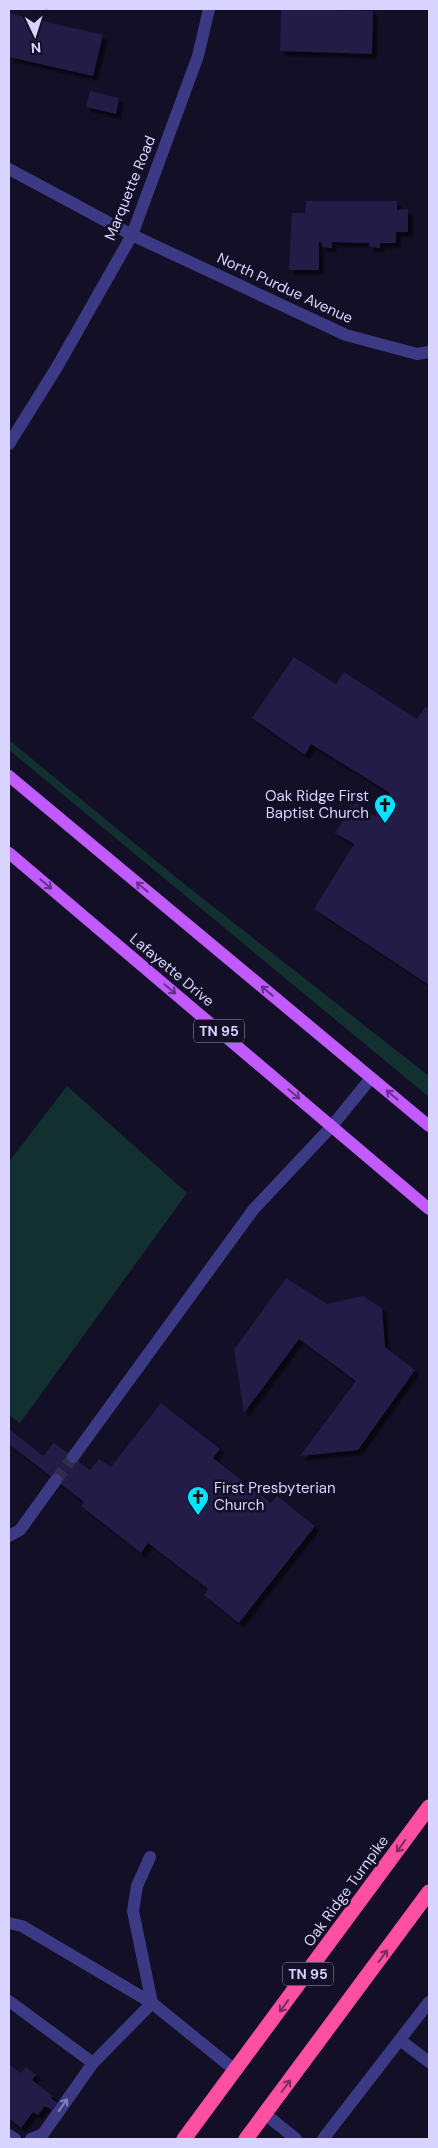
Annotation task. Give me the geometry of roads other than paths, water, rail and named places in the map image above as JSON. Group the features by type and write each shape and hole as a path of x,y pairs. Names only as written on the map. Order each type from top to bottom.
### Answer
{"highway":[{"name":"Oak Ridge Turnpike","path":"184,2139 236,2071 429,1806"},
{"name":"TN 95","path":"246,2139 429,1892"}],"main road":[{"path":"9,776 429,1126"},
{"name":"Lafayette Drive","path":"9,853 429,1209"}],"street":[{"name":"Marquette Road","path":"9,444 57,367 132,235 198,56 209,9"},
{"name":"North Purdue Avenue","path":"9,168 132,235 346,334 417,354 429,352"},
{"path":"73,1457 253,1210 332,1126 371,1078"},
{"path":"9,1536 20,1530 56,1480"},
{"path":"150,1857 137,1886 133,1911 152,2003"},
{"path":"9,1923 22,1926 152,2003 236,2071"},
{"path":"9,2001 92,2063"},
{"path":"323,2139 429,2002"},
{"path":"31,2139 43,2134 92,2063 152,2003"},
{"path":"400,2040 429,2062"},
{"path":"265,2114 296,2139"},
{"path":"9,2135 15,2139"}],"tunnel":[{"path":"56,1480 73,1457"}],"place":[{"name":"Oak Ridge First Baptist Church","path":"385,824"},
{"name":"First Presbyterian Church","path":"198,1516"}]}
